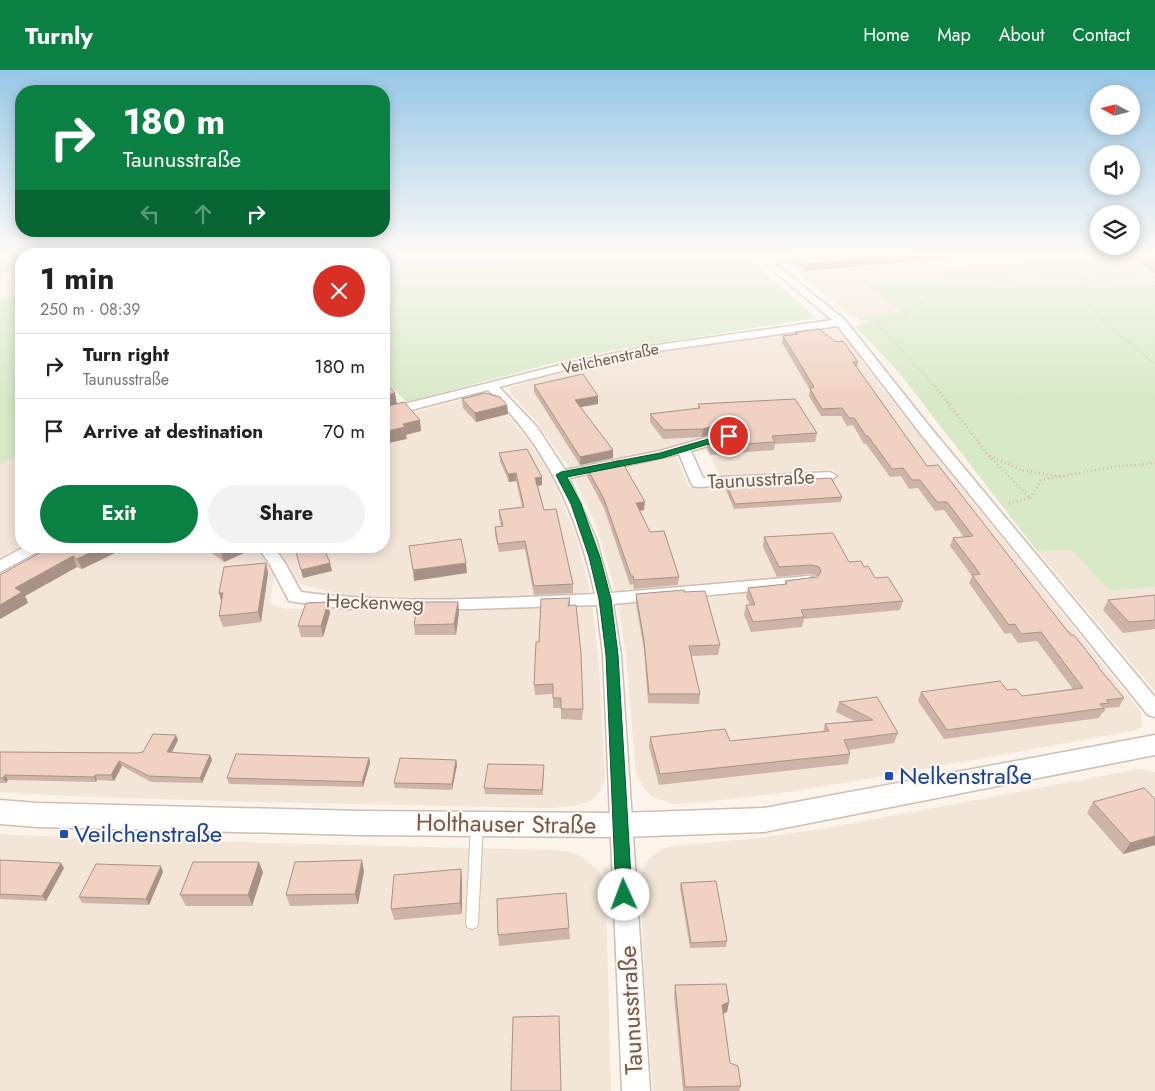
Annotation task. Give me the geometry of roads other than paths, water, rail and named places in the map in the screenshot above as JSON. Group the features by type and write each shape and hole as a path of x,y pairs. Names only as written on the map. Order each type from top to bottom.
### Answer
{"street":[{"path":"817,303 841,322 990,509 1155,710"},
{"name":"Veilchenstraße","path":"390,411 490,385 644,350 841,322"},
{"name":"Taunusstraße","path":"490,385 521,415 561,475 576,504 594,557 605,599 612,655 636,1091"},
{"name":"Taunusstraße","path":"561,475 684,450 729,436"},
{"name":"Taunusstraße","path":"684,450 698,483 830,476"},
{"path":"0,567 25,553"},
{"name":"Heckenweg","path":"270,553 295,597 347,604 471,604 605,599"},
{"path":"605,599 809,581"},
{"name":"Holthauser Straße","path":"0,812 36,815 621,826 764,820 1155,745"}],"lane":[{"path":"472,923 477,824"}],"place":[{"name":"Nelkenstraße","path":"889,776"},
{"name":"Veilchenstraße","path":"64,834"}]}
